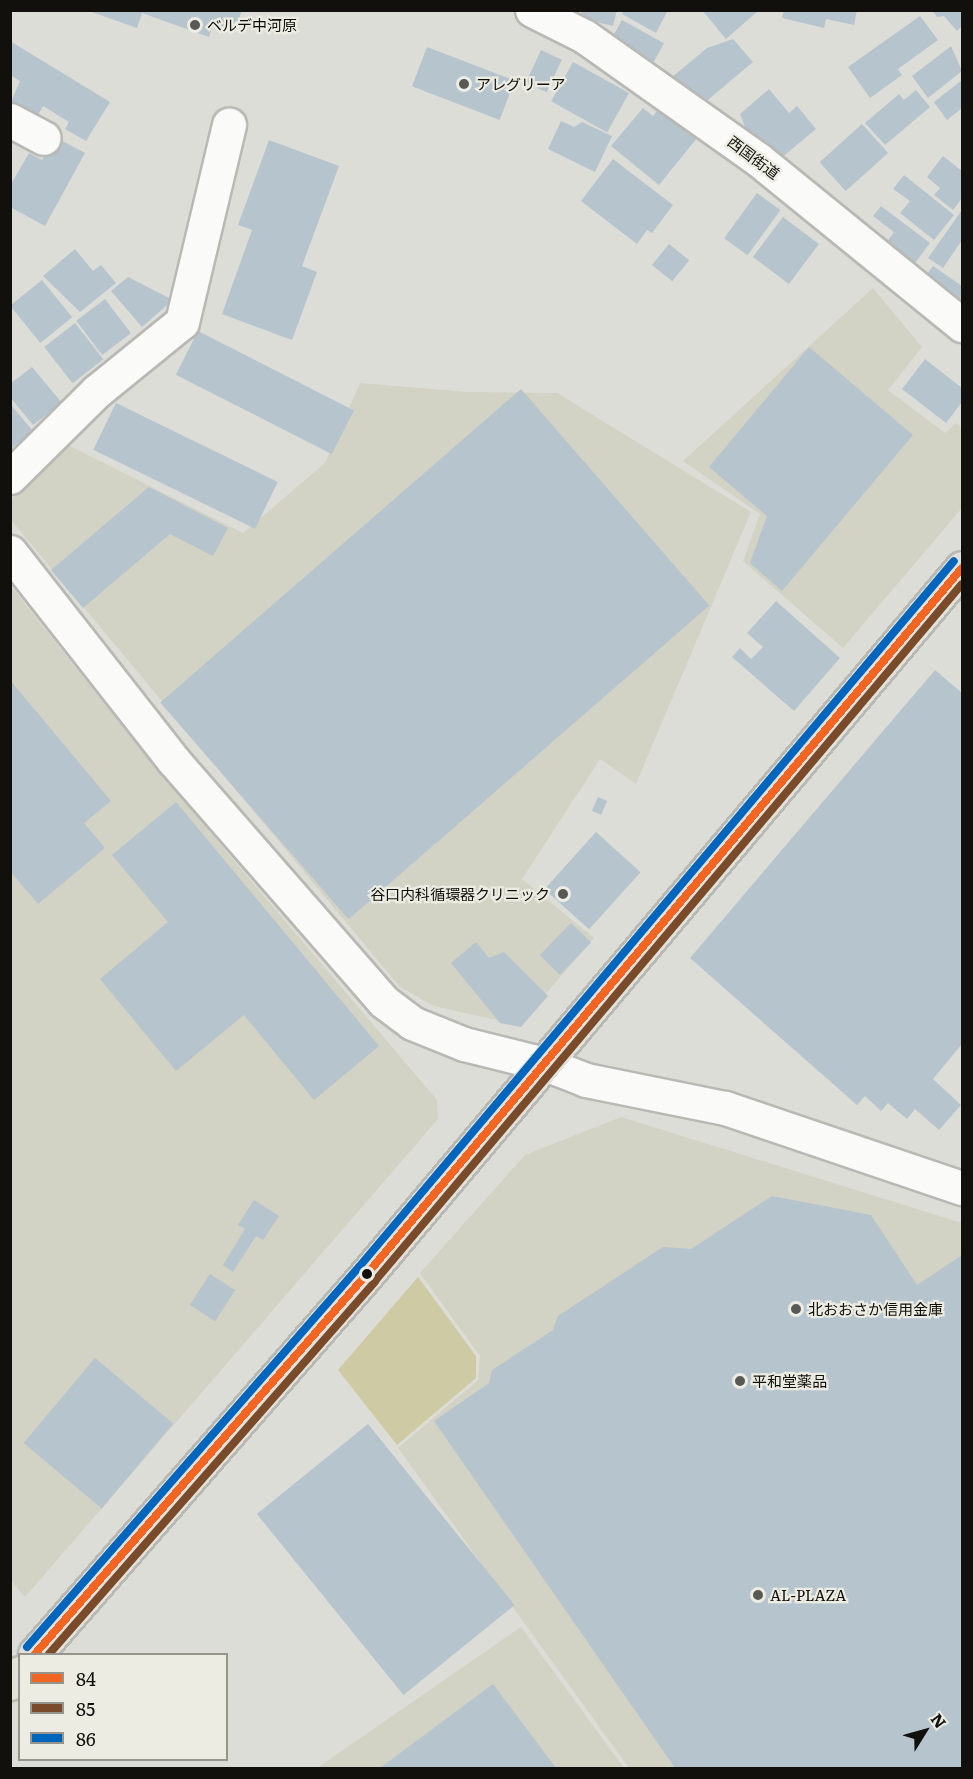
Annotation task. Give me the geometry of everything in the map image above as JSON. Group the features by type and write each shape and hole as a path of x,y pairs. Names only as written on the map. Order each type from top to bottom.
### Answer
{"main road":[{"path":"36,1653 544,1064 963,568"}],"street":[{"name":"西国街道","path":"532,10 584,36 759,160 963,325"},
{"path":"10,120 44,138"},
{"path":"10,477 97,391 182,321 229,125"},
{"path":"10,552 173,760 383,1001 412,1023 464,1044 544,1064 586,1080 725,1108 963,1188"}],"shaded area":[{"path":"873,288 922,347 888,390 945,433 956,423 962,429 962,508 843,648 743,561 760,514 683,461"},
{"path":"360,383 468,392 557,393 751,512 636,784 600,759 522,879 594,938 519,1025 434,1006 400,987 11,520 11,500 68,445 243,533 325,463"},
{"path":"10,585 153,765 437,1100 438,1119 25,1597 10,1579"},
{"name":"AL-PLAZA","path":"621,1117 962,1223 962,1768 629,1768 398,1448 478,1380 480,1356 420,1273 525,1155"},
{"path":"418,1277 476,1356 476,1378 397,1445 338,1370"},
{"path":"521,1627 624,1768 317,1768"}],"building":[{"name":"ベルデ中河原","path":"242,10 235,31 213,23 209,37 142,13 137,28 89,11"},
{"path":"582,10 617,10 613,26 580,18"},
{"path":"624,10 668,10 656,33 622,14"},
{"path":"702,10 759,10 726,39"},
{"path":"784,10 857,10 854,25 826,19 824,28 782,18"},
{"path":"932,10 962,10 962,26 957,31 944,16 937,17"},
{"path":"920,16 938,40 898,69 902,75 870,98 848,67"},
{"path":"622,20 664,43 652,65 610,42"},
{"path":"733,39 753,62 697,109 671,78 707,48"},
{"path":"10,41 110,102 86,141 65,129 69,122 43,106 36,119 10,104 20,81 10,75"},
{"path":"951,46 962,71 928,98 912,76"},
{"name":"アレグリーア","path":"427,47 515,81 500,120 412,86"},
{"path":"541,50 562,60 547,92 526,83"},
{"path":"573,62 629,93 607,132 551,101"},
{"path":"962,80 962,108 947,120 934,102"},
{"path":"769,89 789,113 797,106 816,129 780,159 767,143 758,150 743,132 745,127 740,114"},
{"path":"916,90 930,107 885,145 865,123 899,94 904,100"},
{"path":"660,107 697,138 659,185 611,146 643,108 653,116"},
{"path":"561,121 574,127 582,122 612,136 595,172 548,149"},
{"path":"862,124 888,153 846,191 820,162"},
{"path":"55,137 85,153 45,226 10,207 10,186 29,153 42,160"},
{"path":"269,140 339,166 302,266 317,272 292,340 222,314 252,230 238,225"},
{"path":"943,156 962,171 962,198 953,210 934,195 940,188 927,177"},
{"path":"613,159 673,205 652,233 647,230 637,244 581,201"},
{"path":"904,175 954,215 934,240 900,213 910,201 893,189"},
{"path":"757,193 780,210 748,255 724,238"},
{"path":"881,206 930,243 912,267 884,246 894,232 873,216"},
{"path":"962,210 962,240 943,268 928,258"},
{"path":"783,217 819,244 789,284 753,257"},
{"path":"669,244 689,260 672,281 652,265"},
{"path":"75,249 93,271 101,265 116,283 80,312 43,276"},
{"path":"933,266 962,286 960,303 924,278"},
{"path":"128,277 173,300 142,327 111,291"},
{"path":"42,280 72,317 40,343 10,306"},
{"path":"105,299 131,333 102,355 76,321"},
{"path":"75,323 103,359 73,383 44,347"},
{"path":"198,331 354,410 332,454 176,375"},
{"path":"809,347 913,435 782,591 750,563 767,516 709,467"},
{"path":"925,359 962,388 962,402 946,423 902,389"},
{"path":"32,367 62,403 33,425 10,397 10,384"},
{"path":"521,389 709,606 349,919 160,703"},
{"path":"116,403 278,482 255,529 93,450"},
{"path":"10,404 33,431 10,449"},
{"path":"149,487 228,528 213,556 170,534 83,608 51,570"},
{"path":"776,601 840,658 794,711 732,657 740,648 751,659 763,647 747,633"},
{"path":"935,670 962,693 962,1044 933,1079 961,1105 939,1130 915,1109 907,1119 888,1103 881,1111 865,1096 857,1105 690,958"},
{"path":"10,680 111,801 84,823 105,848 38,904 10,871"},
{"path":"598,797 607,801 601,815 592,811"},
{"path":"176,802 379,1046 314,1100 244,1015 176,1071 100,979 168,922 112,855"},
{"path":"596,832 641,872 589,929 544,889"},
{"path":"571,923 591,942 560,975 540,955"},
{"path":"476,942 489,958 504,952 548,996 521,1027 500,1023 451,963"},
{"name":"AL-PLAZA","path":"772,1196 871,1215 917,1285 962,1255 962,1768 675,1768 434,1421 489,1383 492,1370 553,1330 558,1316 663,1247 691,1249"},
{"path":"254,1200 279,1216 263,1240 256,1236 233,1272 223,1265 245,1229 238,1225"},
{"path":"210,1274 235,1290 215,1321 190,1305"},
{"path":"95,1358 173,1424 102,1509 24,1443"},
{"path":"368,1424 515,1605 403,1695 257,1514"},
{"path":"493,1684 556,1768 380,1768"}],"transit line":[{"name":"86","path":"27,1647 359,1267 954,561"},
{"name":"84","path":"36,1653 367,1274 962,568"},
{"name":"85","path":"50,1653 375,1281 962,584"}],"place":[{"name":"ベルデ中河原","path":"195,25"},
{"name":"アレグリーア","path":"464,84"},
{"name":"谷口内科循環器クリニック","path":"563,894"},
{"name":"北おおさか信用金庫","path":"796,1309"},
{"name":"平和堂薬品","path":"740,1381"},
{"name":"AL-PLAZA","path":"758,1595"}]}
